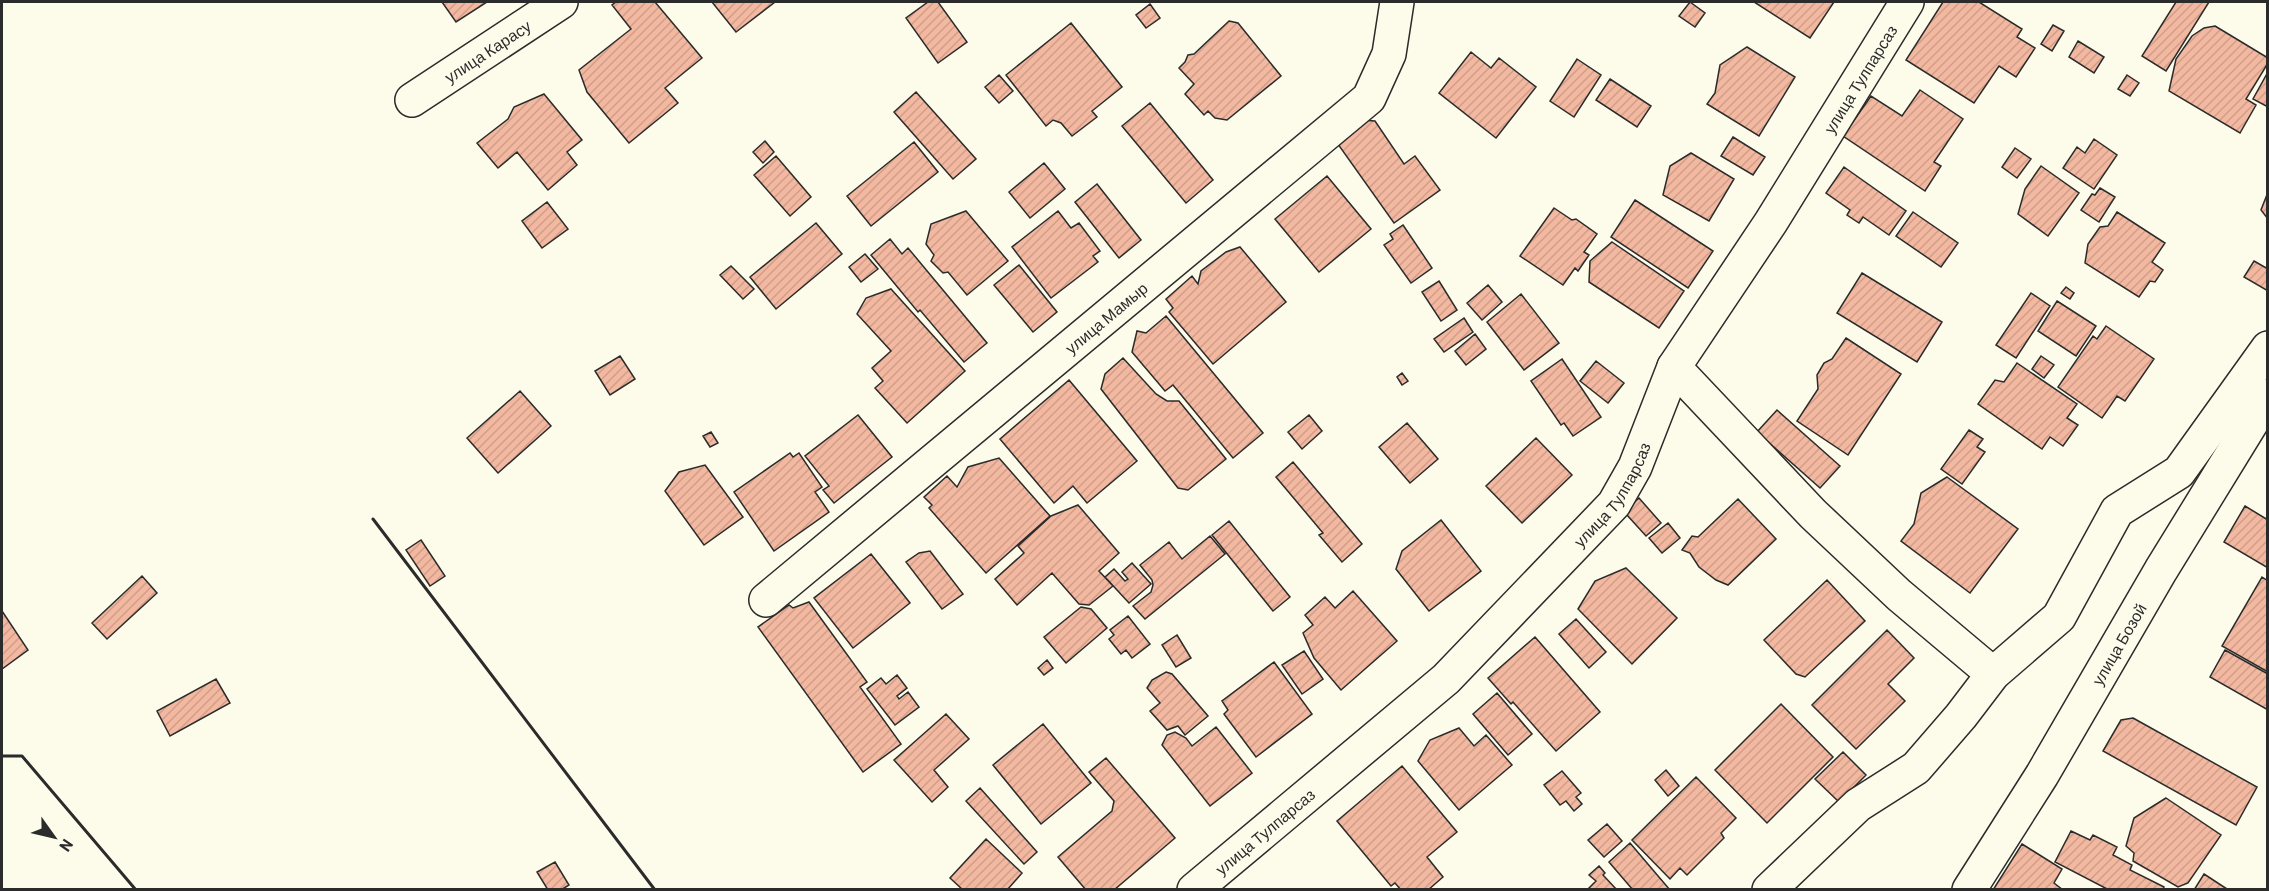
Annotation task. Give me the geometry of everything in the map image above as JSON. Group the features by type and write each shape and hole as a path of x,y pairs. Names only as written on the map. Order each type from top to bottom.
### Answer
{"street":[{"name":"улица Карасу","path":"412,100 561,2"},
{"name":"улица Мамыр","path":"766,600 1369,98 1389,54 1397,2"},
{"name":"улица Тулпарсаз","path":"1194,890 1446,679 1614,504 1635,467 1674,367 1771,222 1906,2"},
{"path":"1769,890 1858,806 1916,768 1961,716 1993,674 2060,617 2117,511 2179,472 2268,348"},
{"path":"1674,367 1813,514 1899,595 1993,674"},
{"name":"улица Бозой","path":"1969,890 2042,775 2161,570 2268,396"}],"building":[{"path":"442,2 487,2 456,22"},
{"path":"616,2 655,2 702,58 665,88 678,103 629,143 587,92 579,70 631,29 612,5"},
{"path":"712,2 775,2 736,32"},
{"path":"928,2 938,2 967,42 938,63 906,18"},
{"path":"1690,2 1705,13 1695,27 1679,16"},
{"path":"1754,2 1834,2 1810,38"},
{"path":"1943,2 1979,2 2022,29 2017,37 2035,48 2016,77 1999,66 1974,103 1906,60"},
{"path":"2176,2 2209,2 2166,71 2142,56"},
{"path":"1150,4 1160,18 1146,28 1136,15"},
{"path":"1229,21 1238,23 1281,76 1227,120 1215,118 1208,111 1204,115 1185,94 1194,84 1179,68 1188,55 1194,54"},
{"path":"1071,23 1122,87 1092,111 1097,117 1072,136 1061,123 1053,120 1046,126 1006,75"},
{"path":"2053,25 2064,31 2052,51 2041,44"},
{"path":"2215,26 2268,58 2268,63 2246,99 2256,105 2240,133 2169,91 2176,59 2192,36 2204,28"},
{"path":"2078,41 2104,57 2094,73 2069,57"},
{"path":"1747,47 1795,77 1759,136 1707,104 1715,93 1720,65"},
{"path":"1471,52 1491,68 1499,58 1536,87 1496,138 1439,93"},
{"path":"1577,59 1601,75 1574,117 1550,101"},
{"path":"2268,72 2268,107 2253,99"},
{"path":"999,75 1013,91 999,103 985,87"},
{"path":"2127,75 2139,83 2130,96 2118,89"},
{"path":"1610,79 1651,106 1637,127 1596,100"},
{"path":"1920,90 1963,119 1934,162 1941,166 1925,191 1843,136 1871,96 1902,116"},
{"path":"916,92 976,159 953,179 894,112"},
{"path":"544,94 582,140 567,152 577,165 548,190 517,152 498,168 477,143 508,119 514,107"},
{"path":"1150,103 1213,180 1186,203 1122,126"},
{"path":"1362,120 1375,121 1404,164 1415,156 1440,190 1394,223 1335,140"},
{"path":"1733,137 1765,157 1753,175 1721,156"},
{"path":"2094,139 2117,155 2094,189 2063,168 2077,147 2085,153"},
{"path":"765,141 774,152 763,163 753,152"},
{"path":"914,142 938,172 871,226 847,196"},
{"path":"2015,148 2031,159 2017,178 2002,167"},
{"path":"1691,153 1734,179 1709,221 1663,195 1670,166"},
{"path":"776,156 811,197 790,216 754,175"},
{"path":"1044,163 1065,189 1030,218 1009,192"},
{"path":"2041,166 2079,193 2048,236 2018,214 2025,189"},
{"path":"1844,167 1906,211 1889,235 1863,217 1859,223 1847,215 1850,210 1826,193"},
{"path":"1327,176 1371,229 1319,272 1275,219"},
{"path":"1097,184 1141,240 1119,258 1075,202"},
{"path":"2100,188 2115,197 2099,222 2081,210 2092,194 2095,195"},
{"path":"2268,192 2268,219 2261,210"},
{"path":"1635,200 1713,251 1688,288 1611,237"},
{"path":"547,202 568,229 542,248 522,221"},
{"path":"1554,208 1572,220 1576,219 1597,234 1584,252 1589,255 1578,271 1575,268 1563,285 1520,256"},
{"path":"966,211 1008,261 967,295 948,272 943,273 931,261 934,255 926,244 931,224"},
{"path":"1058,211 1071,228 1079,223 1100,251 1093,256 1098,262 1051,298 1012,247"},
{"path":"1913,212 1958,243 1941,267 1896,236"},
{"path":"2117,212 2165,243 2152,262 2163,270 2155,282 2150,281 2139,297 2085,263 2088,244 2100,227 2108,226"},
{"path":"816,223 842,254 776,309 750,277"},
{"path":"1403,225 1432,268 1411,283 1384,245 1393,239 1390,234"},
{"path":"890,239 902,254 908,248 987,343 964,362 920,310 918,312 871,255"},
{"path":"1612,242 1684,291 1659,328 1589,282 1590,261"},
{"path":"1240,247 1286,302 1213,364 1169,312 1173,308 1166,299 1192,276 1198,284 1201,271 1226,252"},
{"path":"865,254 878,269 861,282 849,267"},
{"path":"2254,261 2268,269 2268,291 2244,277"},
{"path":"1019,265 1057,312 1033,332 994,285"},
{"path":"731,266 754,289 743,299 720,275"},
{"path":"1862,273 1942,322 1917,362 1837,313"},
{"path":"1439,281 1457,310 1441,321 1422,292"},
{"path":"1488,285 1502,302 1482,320 1467,303"},
{"path":"2066,287 2074,293 2070,299 2061,293"},
{"path":"891,289 965,371 907,423 875,388 883,381 872,368 891,351 857,314 866,298"},
{"path":"2031,293 2050,306 2016,358 1996,345"},
{"path":"1521,294 1559,343 1524,370 1487,322"},
{"path":"2057,301 2096,326 2076,356 2038,331"},
{"path":"1166,316 1263,433 1233,458 1173,385 1165,391 1132,352 1137,331 1146,333"},
{"path":"1464,318 1473,332 1444,352 1434,339"},
{"path":"2106,326 2154,359 2125,401 2117,396 2102,418 2058,387 2093,336 2097,339"},
{"path":"1475,334 1486,349 1466,365 1455,351"},
{"path":"1846,338 1901,374 1848,455 1797,421 1818,389 1817,375 1824,363 1832,359"},
{"path":"620,356 635,379 610,395 595,371"},
{"path":"2041,356 2054,365 2044,378 2032,369"},
{"path":"1123,358 1156,394 1167,401 1179,401 1226,459 1188,490 1178,488 1101,389 1105,374"},
{"path":"1562,359 1601,417 1573,436 1564,423 1561,425 1531,381"},
{"path":"1596,361 1624,383 1608,403 1580,381"},
{"path":"2017,363 2077,404 2067,418 2078,425 2063,446 2050,437 2042,449 1978,404 1995,380 2004,382"},
{"path":"1402,373 1408,381 1402,385 1397,377"},
{"path":"1069,380 1137,461 1087,503 1073,486 1054,503 1000,439"},
{"path":"520,391 551,426 498,473 467,438"},
{"path":"1777,410 1840,466 1820,488 1757,432"},
{"path":"858,415 892,457 834,503 823,490 829,486 805,456"},
{"path":"1309,415 1322,431 1302,449 1288,432"},
{"path":"1407,423 1438,459 1410,483 1379,447"},
{"path":"1969,430 1983,439 1977,447 1985,452 1962,484 1941,469"},
{"path":"711,432 718,443 710,447 703,436"},
{"path":"1536,438 1572,475 1522,523 1486,486"},
{"path":"790,453 793,457 799,453 822,487 815,492 829,512 774,551 734,492"},
{"path":"999,458 1050,516 986,573 929,508 932,505 924,497 947,476 957,487 968,467"},
{"path":"1293,462 1362,544 1342,562 1319,535 1323,533 1276,477"},
{"path":"705,465 743,517 704,545 665,491 679,472"},
{"path":"1947,477 2018,529 1970,593 1901,541 1914,524 1921,493"},
{"path":"1639,498 1661,523 1646,536 1627,515 1630,506"},
{"path":"1738,499 1776,539 1728,585 1716,580 1699,567 1690,553 1682,550 1692,536 1698,537"},
{"path":"1078,505 1119,553 1099,571 1113,586 1089,605 1079,604 1052,573 1017,605 995,579 1024,553 1018,546 1051,516"},
{"path":"2245,506 2268,520 2268,568 2224,542"},
{"path":"1441,520 1481,571 1429,611 1396,569 1402,551"},
{"path":"1229,521 1290,597 1273,611 1212,535"},
{"path":"1668,523 1680,538 1662,553 1649,538"},
{"path":"1210,536 1225,554 1145,619 1133,606 1151,592 1153,585 1152,580 1140,565 1169,542 1182,559"},
{"path":"421,540 445,576 430,586 406,550"},
{"path":"930,551 963,594 942,609 906,562 919,553"},
{"path":"871,554 910,603 853,648 814,598"},
{"path":"1132,563 1151,584 1129,603 1105,577 1114,569 1125,581 1128,579 1122,572"},
{"path":"1626,568 1677,618 1632,664 1578,609 1595,581"},
{"path":"142,576 157,593 107,639 92,623"},
{"path":"2262,577 2268,581 2268,672 2222,646"},
{"path":"1827,580 1865,621 1805,677 1796,674 1764,640"},
{"path":"1353,591 1397,641 1341,690 1314,658 1303,633 1313,625 1305,615 1325,597 1335,608"},
{"path":"809,602 867,682 860,687 901,744 863,772 758,627 789,605 793,608"},
{"path":"1081,607 1091,609 1107,628 1066,663 1044,637"},
{"path":"2,611 28,650 2,669"},
{"path":"1128,616 1150,644 1132,658 1126,650 1121,654 1109,639 1114,635 1110,630"},
{"path":"1576,619 1606,652 1589,668 1559,634"},
{"path":"1887,630 1914,658 1888,684 1905,701 1856,749 1812,705"},
{"path":"1177,635 1191,658 1176,667 1162,645"},
{"path":"1535,637 1600,712 1556,751 1513,702 1511,704 1488,678"},
{"path":"2225,650 2268,674 2268,710 2210,677"},
{"path":"1304,651 1323,679 1302,694 1282,665"},
{"path":"1047,660 1053,668 1044,675 1038,668"},
{"path":"1274,662 1312,714 1256,757 1224,714 1228,710 1222,701"},
{"path":"1166,672 1172,674 1208,716 1185,735 1178,726 1167,730 1150,711 1160,703 1147,688 1152,680"},
{"path":"897,675 907,688 897,696 899,699 908,692 919,707 895,725 867,689 881,678 886,684"},
{"path":"216,679 230,703 170,736 157,711"},
{"path":"1497,693 1532,734 1508,755 1473,714"},
{"path":"1781,704 1833,757 1767,823 1715,770"},
{"path":"946,714 969,739 934,770 948,787 932,802 894,760"},
{"path":"2133,718 2257,787 2236,825 2103,751 2121,720"},
{"path":"1043,724 1091,783 1041,824 993,765"},
{"path":"1216,727 1252,773 1210,806 1162,745 1167,735 1175,732 1186,738 1192,746"},
{"path":"1459,728 1474,746 1486,735 1512,765 1459,810 1418,761 1430,740"},
{"path":"1843,752 1866,775 1839,802 1815,779"},
{"path":"1106,758 1175,838 1114,890 1086,890 1058,857 1112,811 1114,801 1089,772"},
{"path":"1402,766 1457,832 1427,857 1443,877 1428,890 1401,890 1395,883 1391,886 1337,821"},
{"path":"1666,770 1679,786 1668,796 1655,780"},
{"path":"1562,771 1581,793 1576,797 1582,804 1574,811 1566,801 1560,805 1544,785"},
{"path":"1696,777 1736,818 1721,833 1724,838 1687,875 1680,868 1670,879 1632,840"},
{"path":"980,788 1037,852 1024,864 966,801"},
{"path":"2166,798 2221,835 2188,883 2178,887 2133,861 2134,853 2126,846 2134,818"},
{"path":"1607,824 1622,841 1604,857 1588,840"},
{"path":"2071,831 2090,840 2093,835 2117,847 2113,855 2132,865 2130,870 2164,887 2163,890 2109,890 2055,862"},
{"path":"986,839 1022,873 1007,890 963,890 950,878"},
{"path":"1630,843 1670,890 1633,890 1609,862"},
{"path":"2022,844 2062,869 2054,883 2063,890 1993,890"},
{"path":"555,862 569,885 561,890 548,890 537,872"},
{"path":"1599,866 1605,873 1603,875 1617,890 1587,890 1596,881 1589,875"},
{"path":"2204,874 2227,889 2227,890 2194,890"}],"wall":[{"path":"373,519 655,890"},
{"path":"2,756 22,756 136,890"}]}
